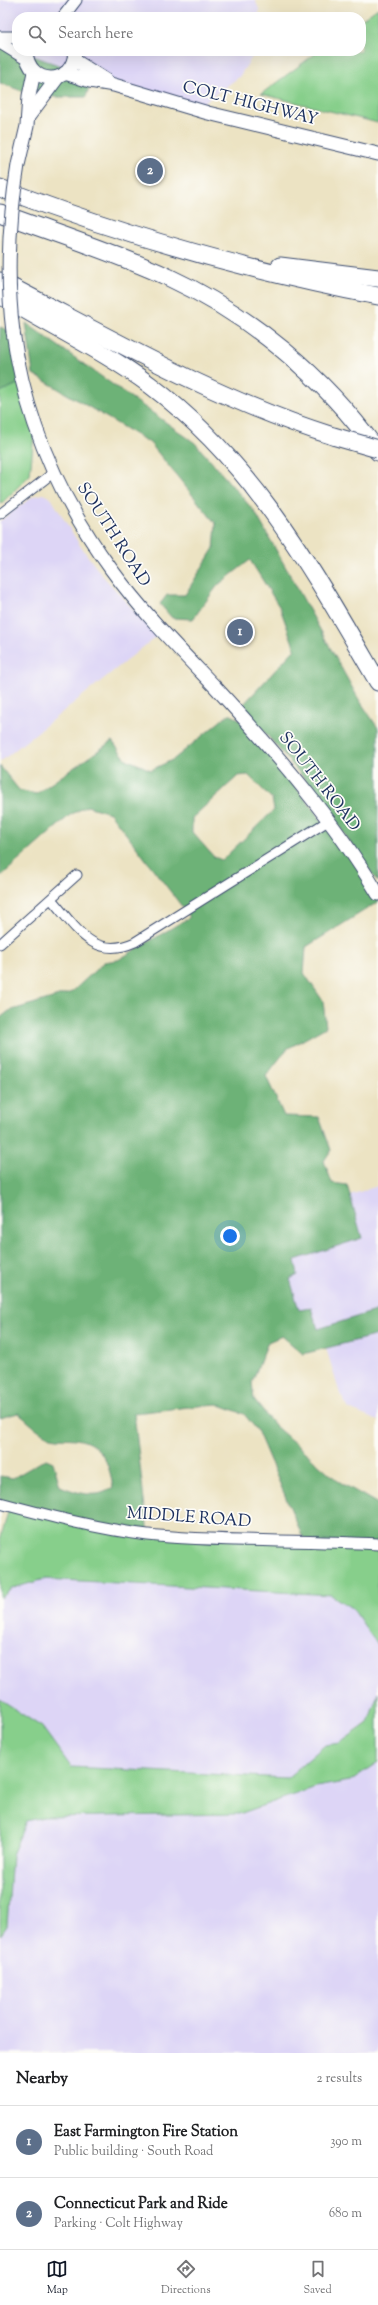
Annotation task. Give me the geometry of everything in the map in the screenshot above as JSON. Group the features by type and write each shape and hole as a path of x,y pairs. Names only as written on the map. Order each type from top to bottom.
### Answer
{"highway":[{"path":"0,188 131,234 249,267 378,296"},
{"path":"0,213 155,271 222,306 260,332 312,377 346,412 378,451"},
{"path":"249,267 290,266 378,278"},
{"path":"0,281 220,394 274,416 378,451"},
{"path":"0,295 88,344 127,369 175,405 214,441 249,480 289,534 378,682"}],"main road":[{"path":"26,56 34,72"},
{"name":"SOUTH ROAD","path":"28,117 62,75 74,56"},
{"name":"COLT HIGHWAY","path":"76,56 114,85"},
{"name":"COLT HIGHWAY","path":"34,72 41,77 62,75 114,85 208,113 378,154"},
{"name":"SOUTH ROAD","path":"34,72 28,96 28,117 18,165 13,200 9,257 9,288 18,369 28,410 53,473 80,522 122,584 141,608 246,722 328,821 378,894"}],"street":[{"path":"67,12 76,1"},
{"path":"73,12 76,1"},
{"path":"0,36 12,37"},
{"path":"0,43 12,49"},
{"path":"0,514 53,473"},
{"path":"51,899 92,943 113,949 124,947 135,942 328,821"},
{"path":"0,944 77,875"},
{"name":"MIDDLE ROAD","path":"0,1503 80,1523 148,1535 217,1539 304,1540 378,1544"}],"shaded area":[{"path":"0,0 255,0 259,9 259,12 12,12 12,48 0,44"},
{"path":"33,56 253,56 239,77 194,110 114,85"},
{"path":"43,494 51,498 81,547 101,574 157,636 0,762 0,521 32,497"},
{"path":"378,1186 378,1310 318,1329 299,1311 290,1279 298,1275 295,1260 362,1238 350,1195"},
{"path":"378,1335 378,1421 349,1409 340,1394 326,1348"},
{"path":"45,1579 331,1595 353,1609 378,1646 378,1693 368,1722 340,1743 325,1746 287,1778 71,1767 42,1727 0,1700 0,1598 13,1588"},
{"path":"378,1762 378,2053 0,2053 0,1936 7,1926 12,1855 26,1821 42,1817 239,1814 316,1787 350,1781"}],"green space":[{"path":"378,8 378,123 261,94 312,56 366,56 366,16"},
{"path":"0,44 12,48 12,56 33,56 114,85 90,84 86,97 38,97 0,83"},
{"path":"26,323 195,443 255,512 358,698 378,728 378,882 309,784 242,706 295,649 280,608 250,560 218,585 193,619 172,618 160,604 167,595 185,595 214,548 216,524 150,443 33,374"},
{"path":"0,327 13,332 22,382 0,392"},
{"path":"22,382 35,423 30,475 0,505 0,392"},
{"path":"229,714 246,722 378,894 378,902 306,947 304,973 323,1001 326,1027 287,1049 266,1076 284,1116 319,1117 331,1150 324,1161 332,1183 347,1185 362,1238 295,1260 298,1275 290,1279 299,1310 311,1308 318,1329 378,1310 378,1335 303,1354 282,1336 268,1342 252,1382 254,1400 274,1425 338,1481 378,1504 378,1544 304,1540 257,1430 244,1414 217,1404 134,1413 148,1535 0,1503 0,1476 13,1478 46,1459 53,1462 60,1486 87,1494 100,1493 113,1487 109,1470 103,1456 92,1445 85,1441 76,1439 57,1438 46,1435 18,1413 0,1418 0,1018 9,1011 72,992 104,962 118,960 190,917 110,813 87,806 70,815 0,877 0,766 19,790 36,794 112,741 126,759 151,770 174,759","holes":["248,775 272,799 274,810 222,860 214,857 192,832 192,818 238,776"]},
{"path":"10,1505 113,1530 378,1544 378,1646 353,1609 331,1595 45,1579 13,1588 0,1598 0,1541"},
{"path":"378,1693 378,1762 350,1781 316,1787 239,1814 43,1817 26,1821 12,1855 7,1926 0,1936 0,1700 42,1727 71,1767 287,1778 325,1745 340,1743 368,1723"}],"place":[{"name":"Connecticut Park and Ride","path":"150,171"},
{"name":"East Farmington Fire Station","path":"240,632"}]}
